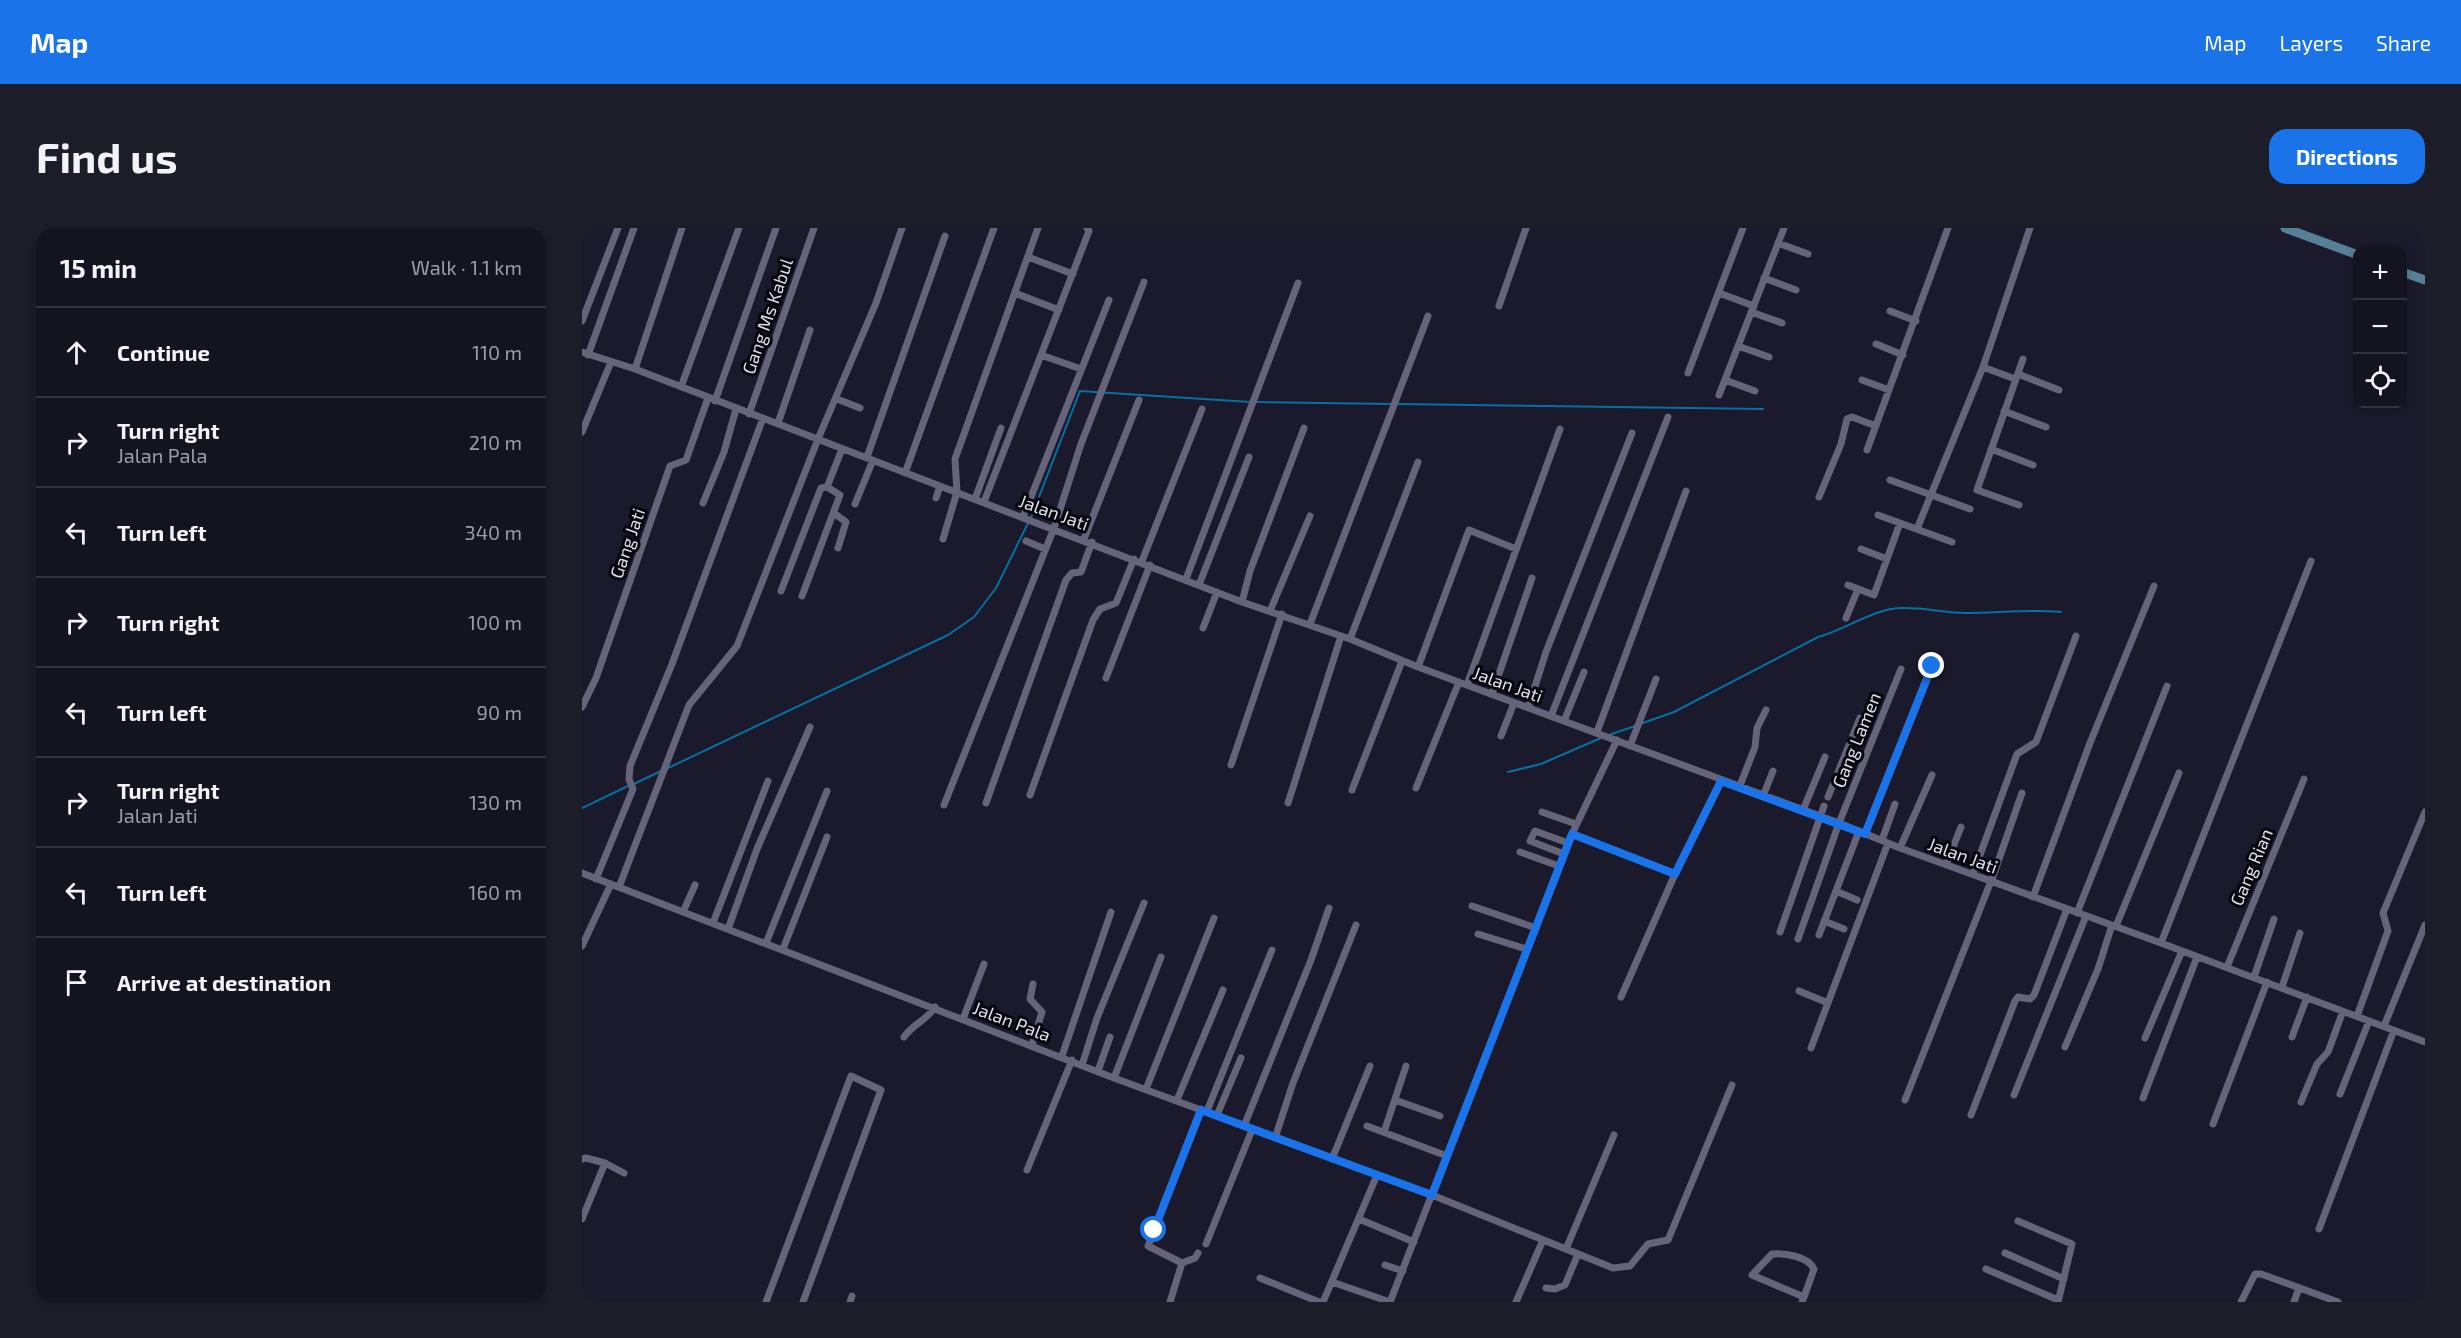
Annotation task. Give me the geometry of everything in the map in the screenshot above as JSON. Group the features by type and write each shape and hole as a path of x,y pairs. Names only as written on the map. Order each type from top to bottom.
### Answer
{"street":[{"path":"582,321 618,228"},
{"path":"585,354 634,228"},
{"path":"635,369 682,228"},
{"path":"681,387 739,228"},
{"name":"Gang Jati","path":"582,707 596,678 670,466 685,461 687,458 712,399 776,228"},
{"name":"Gang Ms Kabul","path":"749,414 814,228"},
{"path":"619,887 689,705 737,646 818,439 876,303 902,228"},
{"path":"905,472 994,228"},
{"path":"943,539 957,492 955,459 1038,228"},
{"path":"984,502 1089,231 1087,228"},
{"path":"1499,306 1526,228"},
{"path":"1688,373 1743,228"},
{"path":"1719,395 1784,228"},
{"path":"1867,450 1916,321 1948,228"},
{"path":"1917,529 1983,367 2030,228"},
{"path":"2285,228 2353,253"},
{"path":"855,504 945,236"},
{"path":"1778,243 1808,254"},
{"path":"1028,257 1072,274"},
{"path":"2407,273 2425,280"},
{"path":"1764,278 1796,290"},
{"path":"944,805 1054,528 1081,444 1144,282"},
{"path":"1186,579 1248,410 1298,283"},
{"path":"1015,293 1059,310"},
{"path":"1719,293 1782,323"},
{"path":"1025,518 1109,300"},
{"path":"1890,311 1916,321"},
{"path":"1310,624 1428,316"},
{"path":"778,423 810,330"},
{"path":"1876,344 1903,355"},
{"path":"1738,346 1769,357"},
{"name":"Jalan Jati","path":"585,354 635,369 736,410 778,423 1142,561 1242,602 1310,624 1418,668 1599,733 1739,788 2161,942 2425,1042"},
{"path":"1041,356 1081,369"},
{"path":"2019,505 1977,490 2023,359"},
{"path":"582,432 611,362"},
{"path":"1983,367 2059,390"},
{"path":"1725,380 1755,391"},
{"path":"1862,380 1889,390"},
{"path":"837,399 860,408"},
{"path":"986,803 1066,580 1072,573 1081,572 1088,541 1139,400"},
{"path":"1142,561 1202,409"},
{"path":"703,503 724,452 736,410"},
{"path":"2004,411 2046,427"},
{"path":"1551,716 1668,417"},
{"path":"1818,497 1841,444 1847,419 1852,417 1876,426"},
{"path":"596,879 633,789 629,779 630,766 672,664 763,418"},
{"path":"975,499 1001,428"},
{"path":"1242,602 1250,571 1304,428"},
{"path":"1467,685 1560,429"},
{"path":"1528,708 1546,652 1632,433"},
{"path":"827,487 842,449"},
{"path":"1991,449 2033,465"},
{"path":"1199,585 1249,458"},
{"path":"1350,639 1418,462"},
{"path":"1890,480 1971,509"},
{"path":"936,498 940,486"},
{"path":"782,591 820,488 827,487 840,494 802,596"},
{"path":"1599,733 1686,491"},
{"path":"834,513 846,522 838,548"},
{"path":"1878,515 1952,542"},
{"path":"1270,611 1310,516"},
{"path":"1848,585 1874,595 1900,523"},
{"path":"1418,668 1469,530 1516,549"},
{"path":"1026,541 1045,549"},
{"path":"1861,549 1887,559"},
{"path":"1030,795 1093,620 1100,609 1116,603 1134,559"},
{"path":"2161,942 2311,561"},
{"path":"1106,678 1150,565"},
{"path":"1492,694 1532,578"},
{"path":"2033,897 2090,743 2154,586"},
{"path":"1846,618 1858,589"},
{"path":"1203,628 1217,592"},
{"path":"1231,765 1282,614"},
{"path":"1288,803 1341,636"},
{"path":"1973,874 2017,754 2036,742 2076,636"},
{"path":"1352,790 1402,660"},
{"path":"1819,935 1932,666"},
{"name":"Gang Lamen","path":"1798,939 1839,823 1901,669"},
{"path":"1564,721 1584,672"},
{"path":"1630,746 1656,679"},
{"path":"1416,788 1459,682"},
{"path":"2077,913 2167,686"},
{"path":"1501,736 1514,703"},
{"path":"1739,788 1755,747 1756,728 1766,710"},
{"path":"1828,797 1860,718"},
{"path":"728,929 757,849 810,727"},
{"path":"1332,1282 1390,1302 1568,843 1614,739"},
{"path":"1803,810 1825,757"},
{"path":"1763,796 1773,771"},
{"path":"2065,1047 2179,772"},
{"path":"1900,848 1932,775"},
{"name":"Gang Rian","path":"2227,968 2304,778"},
{"path":"713,923 768,781"},
{"path":"1621,997 1675,874 1721,781"},
{"path":"766,943 827,792"},
{"path":"1905,1100 1991,881 2022,793"},
{"path":"1811,1048 1885,842 1895,804"},
{"path":"1780,932 1824,806"},
{"path":"1542,812 1576,824"},
{"path":"2357,1016 2388,931 2384,914 2425,812"},
{"path":"1946,865 1961,827"},
{"path":"1564,854 1530,841 1535,831 1568,843"},
{"path":"1572,834 1675,874"},
{"path":"783,949 827,837"},
{"path":"1521,852 1559,866"},
{"name":"Jalan Pala","path":"582,873 1062,1056 1114,1078 1432,1195 1613,1268 1625,1268 1634,1263 1648,1244 1668,1240 1732,1085"},
{"path":"582,946 611,884"},
{"path":"683,912 695,885"},
{"path":"1836,891 1857,900"},
{"path":"1082,1065 1097,1018 1144,903"},
{"path":"1472,906 1536,928"},
{"path":"1244,1126 1311,960 1329,908"},
{"path":"1971,1115 2015,1001 2018,997 2030,999 2034,995 2067,909"},
{"path":"1062,1056 1111,912"},
{"path":"2014,1095 2086,916"},
{"path":"1146,1089 1214,918"},
{"path":"2254,977 2274,919"},
{"path":"1824,921 1844,929"},
{"path":"1275,1137 1293,1083 1356,925"},
{"path":"2384,1026 2425,925"},
{"path":"2282,987 2300,933"},
{"path":"1478,934 1526,949"},
{"path":"1198,1253 1195,1258 1182,1263 1148,1246 1272,950"},
{"path":"2145,1038 2182,951"},
{"path":"1114,1078 1161,957"},
{"path":"2143,1098 2197,957"},
{"path":"963,1019 984,964"},
{"path":"2213,1124 2267,982"},
{"path":"1032,1045 1042,1012 1030,999 1033,984"},
{"path":"1177,1100 1222,990"},
{"path":"1798,991 1828,1003"},
{"path":"2292,1037 2307,997"},
{"path":"904,1037 914,1023 926,1017 934,1008"},
{"path":"2301,1102 2318,1064 2328,1052 2343,1011"},
{"path":"2340,1094 2369,1021"},
{"path":"2319,1229 2394,1030"},
{"path":"1098,1071 1110,1037"},
{"path":"1218,1115 1241,1058"},
{"path":"1027,1170 1072,1060"},
{"path":"1332,1159 1370,1066"},
{"path":"1384,1132 1406,1066"},
{"path":"766,1302 850,1076 881,1090 803,1302"},
{"path":"1395,1100 1440,1116"},
{"path":"1368,1126 1447,1156"},
{"path":"1206,1244 1252,1130"},
{"path":"1566,1249 1614,1135"},
{"path":"582,1160 604,1163 624,1173"},
{"path":"582,1219 604,1163"},
{"path":"1260,1278 1321,1302 1332,1282 1377,1175"},
{"path":"1359,1219 1414,1242"},
{"path":"1986,1269 2058,1301 2072,1244 2018,1221"},
{"path":"1516,1302 1543,1240"},
{"path":"2005,1252 2064,1279"},
{"path":"1546,1288 1555,1289 1565,1285 1578,1254"},
{"path":"1772,1254 1788,1254 1807,1262 1814,1269 1803,1300 1752,1275 1772,1254"},
{"path":"1170,1302 1182,1263"},
{"path":"1385,1265 1403,1271"},
{"path":"2241,1302 2255,1274 2267,1276 2338,1302"},
{"path":"2294,1302 2299,1288"}],"waterway":[{"path":"666,769 948,635 974,617 996,588 1032,515 1080,391 1250,402"},
{"path":"1256,402 1391,404"},
{"path":"1397,404 1763,409"},
{"path":"1640,724 1674,712 1818,637 1881,611 1908,608 1956,613 2061,612"},
{"path":"1609,735 1635,726"},
{"path":"1508,772 1541,764 1601,738"},
{"path":"634,784 661,771"},
{"path":"582,808 628,786"}],"route":[{"path":"1154,1230 1201,1110 1432,1195 1572,834 1675,874 1721,781 1865,834 1932,666"}]}
